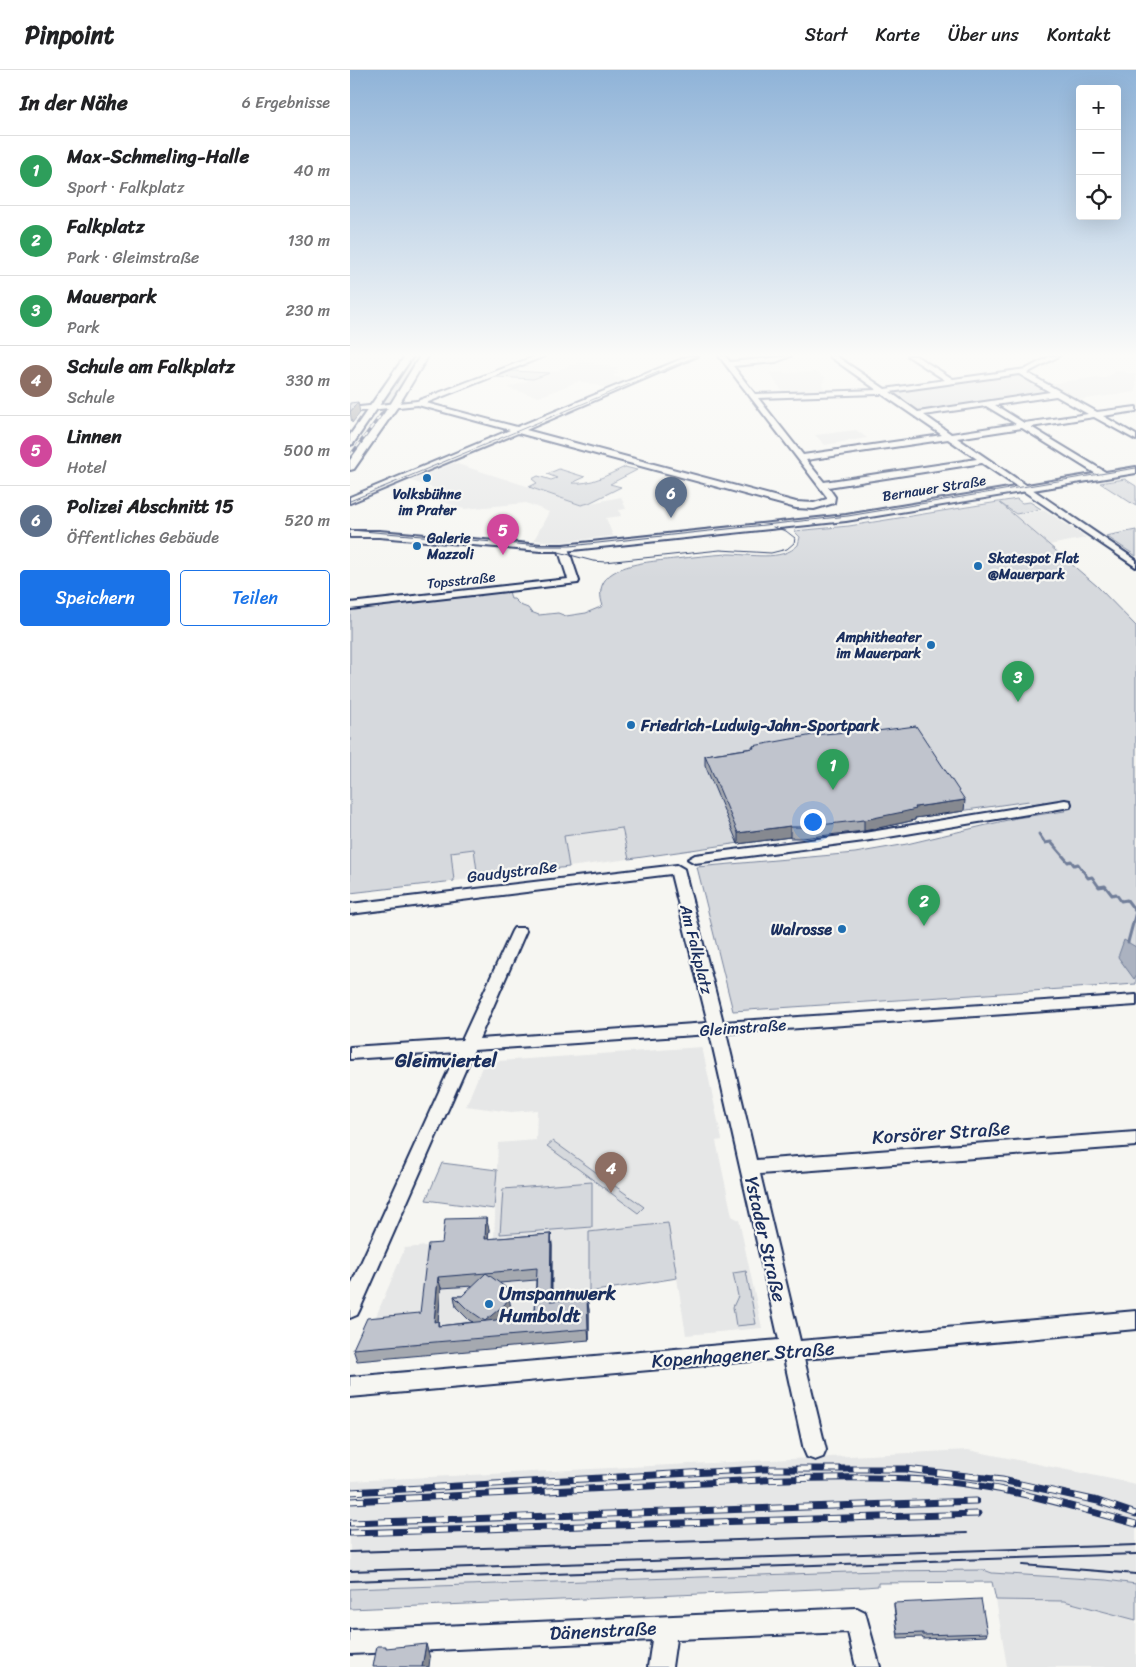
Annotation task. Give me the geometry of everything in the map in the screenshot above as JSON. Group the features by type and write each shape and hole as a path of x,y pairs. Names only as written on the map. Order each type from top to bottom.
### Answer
{"main road":[{"path":"350,442 358,431"},
{"path":"350,467 376,431"},
{"name":"Bernauer Straße","path":"379,534 541,548 563,548 825,520 1136,470"},
{"path":"350,529 379,534"},
{"path":"350,534 379,534"}],"street":[{"path":"350,500 516,431"},
{"path":"519,431 796,506 814,506 828,503 832,499 779,431"},
{"path":"942,431 1136,564"},
{"path":"801,458 991,431"},
{"path":"1031,431 1104,475"},
{"path":"1123,431 1135,437"},
{"path":"822,485 984,460"},
{"path":"350,489 376,490"},
{"path":"814,506 825,520"},
{"name":"Topsstraße","path":"350,606 574,581 563,548"},
{"path":"695,859 864,837 1065,804"},
{"name":"Gaudystraße","path":"350,909 678,869"},
{"name":"Am Falkplatz","path":"678,869 717,1029"},
{"path":"350,1309 519,931"},
{"name":"Gleimstraße","path":"350,1053 1136,1000"},
{"name":"Ystader Straße","path":"717,1029 815,1450"},
{"name":"Korsörer Straße","path":"750,1168 1136,1139"},
{"name":"Kopenhagener Straße","path":"350,1387 764,1350 812,1350 1136,1320"},
{"name":"Dänenstraße","path":"350,1642 856,1620 868,1667"},
{"path":"660,1667 665,1627"}],"shaded area":[{"path":"857,431 867,438 825,445 815,435"},
{"path":"454,463 581,505 621,497 626,509 619,510 621,516 606,518 613,536 560,542 534,540 549,512 526,503 464,509 421,494 434,488 411,481"},
{"path":"625,467 637,470 610,484 621,487 581,505 529,487 537,483 532,479 538,476 551,480 557,478 547,474 559,469 585,477 572,483 579,483 599,479"},
{"path":"1125,479 1136,486 1136,506 1100,483"},
{"path":"1017,499 1022,503 1030,502 1041,509 1016,514 1000,503 1097,586 1136,626 1136,984 733,1011 697,867 855,853 907,844 1016,818 1065,811 1056,801 1032,804 1029,801 629,859 622,828 564,836 569,867 478,878 474,849 451,852 454,881 350,893 350,608 509,591 511,599 539,615 558,613 566,616 586,613 603,606 601,592 604,581 612,573 636,564 721,554 765,556 783,554 798,545 800,537 794,531 849,526"},
{"path":"1045,510 1086,538 1049,545 1014,515"},
{"path":"1136,530 1136,556 1106,536"},
{"path":"622,828 629,859 569,867 564,836"},
{"path":"475,849 478,878 454,881 451,852"},
{"path":"1124,940 1136,947 1136,976 1134,979 1118,957"},
{"path":"702,1047 722,1140 716,1141 732,1216 739,1220 762,1328 686,1335 677,1278 589,1292 589,1340 357,1361 405,1248 494,1240 498,1143 536,1140 537,1110 511,1112 466,1106 484,1062"},
{"path":"553,1141 644,1207 638,1213 547,1146"},
{"path":"442,1163 497,1170 494,1209 426,1200"},
{"path":"592,1182 592,1227 500,1234 503,1189"},
{"path":"668,1223 677,1278 589,1292 589,1232"},
{"path":"746,1271 756,1324 736,1326 733,1307 738,1296 733,1273"},
{"path":"968,1450 1136,1484 1136,1584 1106,1580 878,1583 878,1586 350,1609 350,1481"},
{"path":"984,1570 992,1573 1106,1580 1136,1584 1136,1620 1064,1601 996,1600 992,1582 878,1583 878,1586 864,1587 350,1609 350,1589 878,1571"},
{"path":"996,1600 1064,1601 1136,1620 1136,1667 1007,1667"}],"building":[{"path":"916,726 965,800 915,807 916,809 864,820 803,827 790,826 738,833 705,755 754,748 753,746 813,735 868,730 869,732"},
{"path":"486,1218 485,1239 551,1234 550,1301 587,1298 588,1329 353,1349 367,1318 420,1313 428,1244 442,1243 445,1219","holes":["537,1268 535,1316 438,1326 438,1321 434,1322 438,1277"]},
{"path":"486,1273 505,1287 509,1297 505,1304 485,1321 466,1308 454,1296 462,1296"},
{"path":"981,1599 987,1633 898,1634 894,1603"},
{"path":"426,1644 422,1667 373,1667 377,1646 386,1646 386,1648"}],"waterway":[{"path":"1039,834 1045,843 1051,842 1068,862 1071,861 1074,865 1078,864 1088,878 1092,877 1099,887 1105,886 1112,895 1116,894 1121,901 1127,900 1136,912 1128,942"}],"tram line":[{"path":"350,501 519,431"},
{"path":"350,530 541,546 570,546 848,516 1136,468"},
{"path":"555,551 593,561 605,562 720,550 771,553 787,549 794,543 795,538 786,531 773,527"},
{"path":"350,1552 967,1533"},
{"path":"350,1571 1136,1545"},
{"path":"350,1581 1136,1554"},
{"path":"1023,1565 1136,1574"}],"railway":[{"path":"350,456 369,431"},
{"path":"350,1492 763,1469 906,1469 1002,1480 1098,1501 1136,1514"},
{"path":"350,1501 769,1480 871,1478 938,1481 988,1487 1087,1510 1136,1524"},
{"path":"350,1523 976,1501"},
{"path":"350,1533 978,1514"}],"place":[{"name":"Volksbühne im Prater","path":"427,478"},
{"name":"Polizei Abschnitt 15","path":"671,518"},
{"name":"Galerie Mazzoli","path":"417,546"},
{"name":"Linnen","path":"503,555"},
{"name":"Skatespot Flat @Mauerpark","path":"978,566"},
{"name":"Amphitheater im Mauerpark","path":"931,645"},
{"name":"Mauerpark","path":"1018,702"},
{"name":"Friedrich-Ludwig-Jahn-Sportpark","path":"631,725"},
{"name":"Max-Schmeling-Halle","path":"833,790"},
{"name":"Falkplatz","path":"924,926"},
{"name":"Walrosse","path":"842,929"},
{"name":"Schule am Falkplatz","path":"611,1193"},
{"name":"Umspannwerk Humboldt","path":"489,1304"}],"district":[{"name":"Gleimviertel","path":"446,1060"}]}
